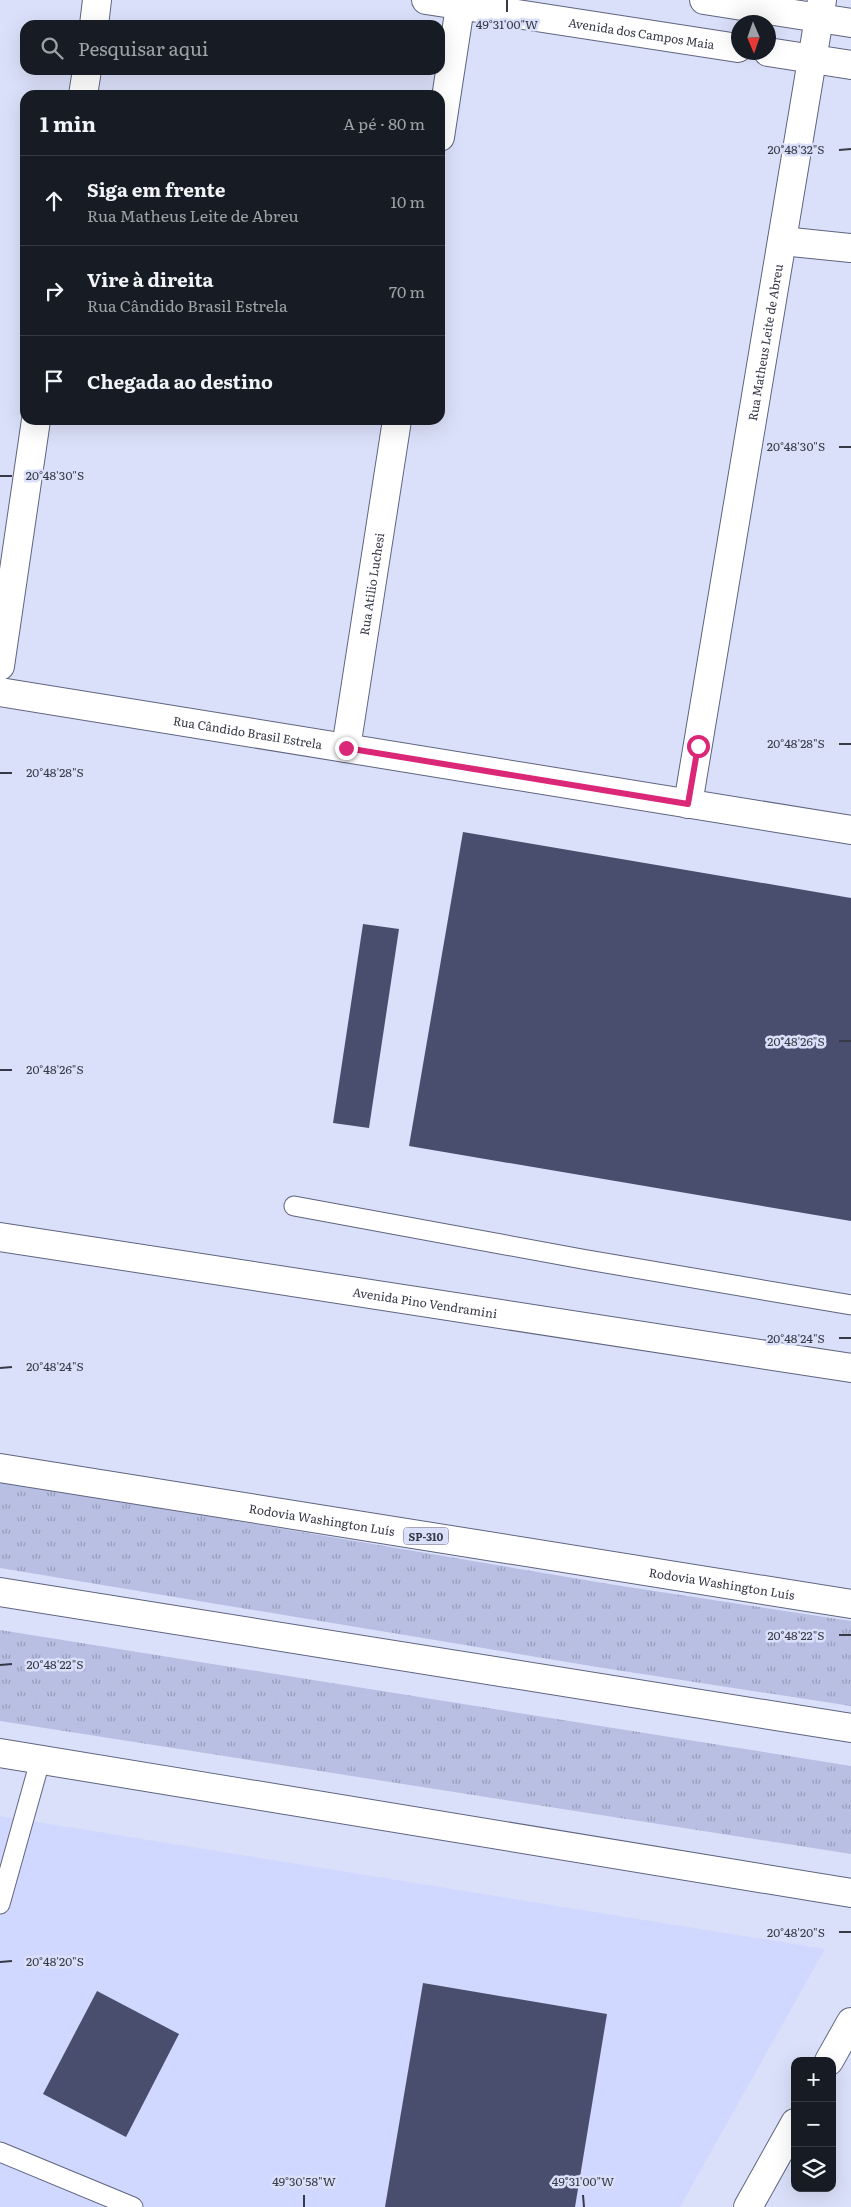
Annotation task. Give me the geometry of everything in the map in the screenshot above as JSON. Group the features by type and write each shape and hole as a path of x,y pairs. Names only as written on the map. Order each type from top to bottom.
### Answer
{"main road":[{"path":"95,20 97,0"},
{"name":"Avenida dos Campos Maia","path":"426,0 461,3 731,47"},
{"path":"704,0 820,9 851,23"},
{"path":"445,105 461,3"},
{"name":"Rua Matheus Leite de Abreu","path":"688,804 820,9"},
{"path":"776,53 851,65"},
{"path":"84,90 86,75"},
{"path":"782,240 851,248"},
{"path":"0,666 35,425"},
{"name":"Rua Atilio Luchesi","path":"346,748 396,425"},
{"name":"Rua Cândido Brasil Estrela","path":"0,692 851,830"},
{"name":"Avenida Pino Vendramini","path":"0,1237 851,1368"},
{"name":"Rodovia Washington Luís","path":"0,1468 851,1604"},
{"path":"0,1592 851,1728"},
{"path":"0,1753 851,1893"},
{"path":"831,2057 851,2022"},
{"path":"748,2207 791,2130"}],"lane":[{"path":"294,1206 582,1259 851,1305"},
{"path":"0,1904 40,1761"},
{"path":"0,2152 133,2207"}],"shaded area":[{"path":"0,1816 825,1949 680,2207 0,2207"}],"green space":[{"path":"0,1481 609,1584 851,1621 851,1706 597,1667 0,1568"},
{"path":"0,1630 851,1766 851,1854 0,1721"}],"building":[{"path":"463,832 851,898 851,1221 409,1146"},
{"path":"363,924 399,929 369,1128 333,1123"},
{"path":"423,1983 607,2014 575,2207 385,2207"},
{"path":"97,1991 179,2034 126,2137 43,2094"}],"route":[{"path":"346,748 688,804 698,746"}]}
